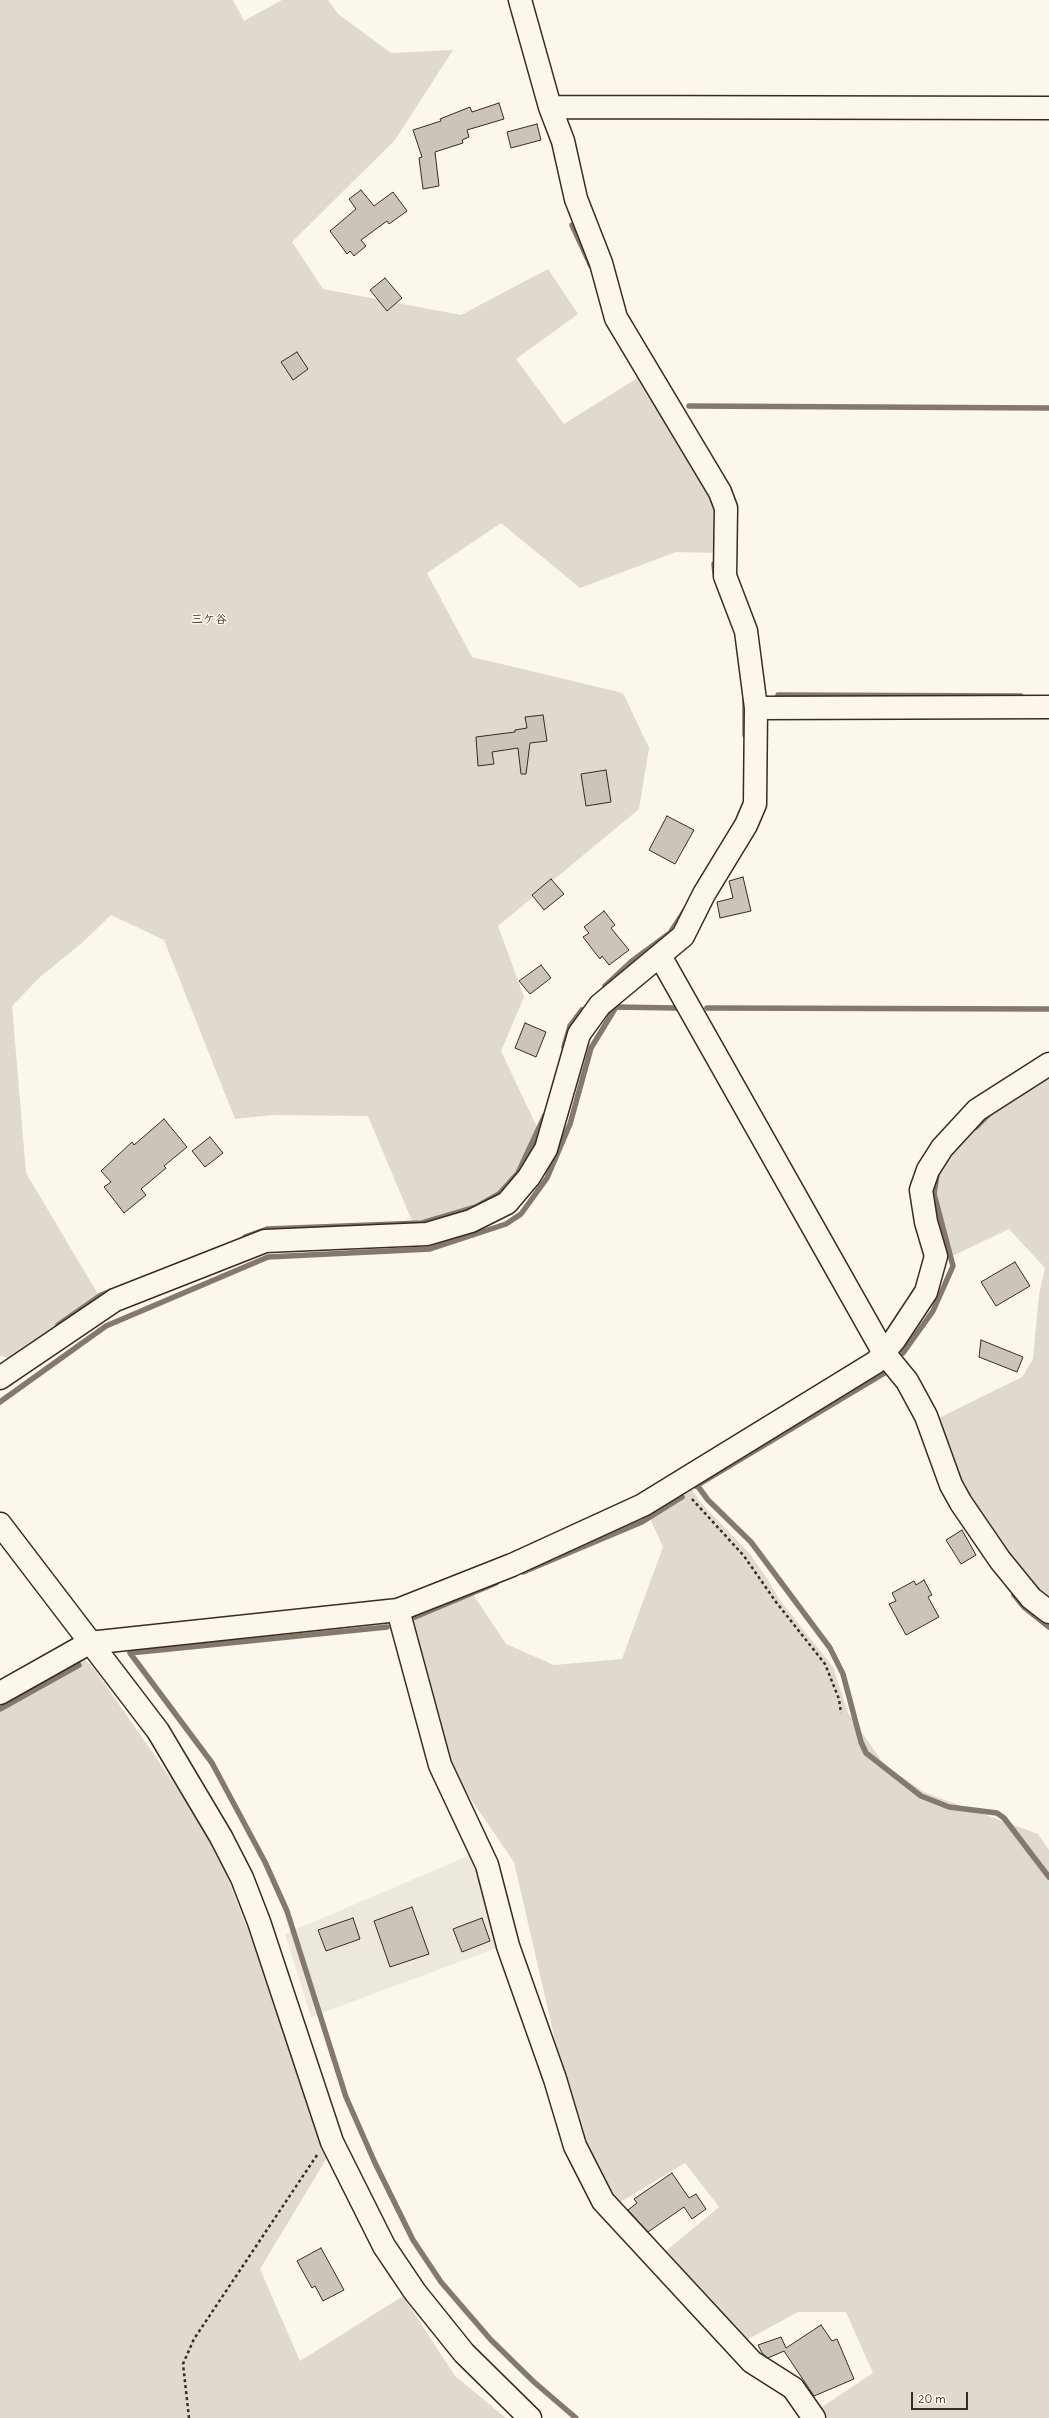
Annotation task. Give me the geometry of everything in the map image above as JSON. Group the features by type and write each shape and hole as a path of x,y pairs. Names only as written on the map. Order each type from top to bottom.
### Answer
{"street":[{"path":"0,1378 115,1300 265,1242 427,1234 471,1221 507,1203 529,1177 546,1149 579,1034 600,1005 683,936 704,894 746,825 755,804 756,708 746,631 725,576 726,508 720,492 616,318 601,263 576,199 563,141 550,107 520,0"},
{"path":"550,107 1049,108"},
{"path":"756,708 1049,708"},
{"path":"660,956 884,1353 907,1381 931,1425 951,1485 961,1503 1022,1587 1031,1598 1049,1612"},
{"path":"0,1693 89,1643 398,1610 512,1565 642,1505 876,1362 884,1353 926,1292 936,1256 926,1222 921,1190 928,1170 942,1148 977,1110 1049,1064"},
{"path":"0,1524 89,1643 158,1731 220,1837 242,1878 291,2012 332,2142 384,2246 415,2292 464,2353 530,2418"},
{"path":"398,1610 440,1765 487,1865 508,1946 555,2078 575,2146 603,2201 752,2362 793,2388 814,2418"}],"path":[{"path":"681,1481 703,1513 744,1556 776,1602 825,1664 839,1699 842,1713"},
{"path":"189,2418 183,2364 194,2339 318,2153"}],"shaded area":[{"path":"0,0 233,0 244,21 282,0 328,0 338,14 391,53 453,50 395,140 292,242 323,289 461,315 548,269 578,314 516,359 564,424 642,375 713,488 721,553 676,552 580,588 501,523 427,573 472,657 623,693 649,748 639,809 498,926 524,997 501,1051 544,1142 502,1198 469,1215 415,1228 368,1116 272,1115 235,1119 164,940 111,915 83,942 40,977 12,1006 26,1173 102,1301 17,1359 0,1356"},
{"path":"1049,1069 1049,1605 970,1508 935,1420 1022,1377 1033,1359 1039,1295 1045,1268 1009,1229 942,1261 928,1198 931,1174 961,1135"},
{"path":"690,1486 700,1502 750,1554 779,1599 833,1667 848,1713 886,1767 926,1793 1038,1834 1049,1850 1049,2418 820,2418 816,2411 873,2373 846,2312 798,2312 741,2343 660,2256 719,2207 685,2163 614,2206 572,2114 514,1862 453,1773 411,1616 470,1590 506,1644 554,1665 622,1659 663,1547 647,1512"},
{"path":"83,1658 95,1670 199,1819 225,1871 286,2028 328,2156 260,2269 300,2361 403,2296 455,2376 506,2418 0,2418 0,1706"},
{"path":"475,1853 502,1946 311,2017 285,1934"}],"building":[{"path":"499,103 504,119 467,130 469,137 462,140 463,143 435,152 439,186 423,189 419,158 422,157 413,130 441,121 440,119 470,107 472,112"},
{"path":"537,124 541,140 511,148 507,132"},
{"path":"361,190 374,206 393,192 407,211 389,224 387,221 361,240 366,246 354,256 350,251 347,254 330,231 356,209 349,199"},
{"path":"385,278 402,298 387,311 370,290"},
{"path":"297,352 308,369 293,380 281,362"},
{"path":"543,715 547,741 530,743 526,774 521,774 518,748 492,752 494,764 478,766 476,737 515,732 515,730 527,728 525,717"},
{"path":"606,770 611,802 586,806 581,774"},
{"path":"667,816 694,830 675,864 649,850"},
{"path":"743,877 751,911 720,918 717,902 733,898 729,881"},
{"path":"551,879 564,894 544,910 532,895"},
{"path":"604,911 615,925 611,928 629,950 609,965 602,956 600,959 583,937 589,933 584,927"},
{"path":"541,965 551,978 530,994 519,981"},
{"path":"525,1023 546,1032 536,1057 515,1048"},
{"path":"164,1119 187,1147 164,1166 166,1168 141,1189 146,1195 124,1213 104,1187 111,1182 101,1171 132,1142 134,1145"},
{"path":"210,1137 223,1153 205,1167 192,1151"},
{"path":"1015,1262 1030,1286 996,1306 981,1282"},
{"path":"981,1340 1023,1357 1017,1372 979,1357"},
{"path":"962,1530 976,1555 961,1564 946,1540"},
{"path":"924,1580 932,1595 928,1597 939,1617 906,1635 889,1604 896,1601 892,1593 914,1581 916,1585"},
{"path":"412,1907 429,1954 390,1967 374,1921"},
{"path":"353,1918 360,1939 326,1951 318,1930"},
{"path":"482,1918 490,1941 462,1952 453,1929"},
{"path":"672,2173 689,2198 696,2194 706,2209 692,2219 684,2207 648,2232 628,2210 637,2203 634,2199"},
{"path":"321,2248 344,2290 323,2301 315,2286 312,2288 297,2261"},
{"path":"821,2325 832,2341 837,2339 854,2379 814,2396 784,2351 768,2358 762,2353 758,2345 781,2337 786,2348"}],"waterway":[{"path":"572,225 591,266"},
{"path":"689,406 1049,408"},
{"path":"714,564 715,573"},
{"path":"778,695 1021,696"},
{"path":"745,699 745,735"},
{"path":"605,986 632,961 670,933 685,910"},
{"path":"0,1402 106,1326 268,1257 430,1249 506,1224 521,1214 547,1178 570,1124 591,1048 616,1007 675,1008"},
{"path":"707,1008 1049,1009"},
{"path":"564,1047 570,1026 582,1010"},
{"path":"976,1127 991,1112"},
{"path":"245,1237 267,1229 422,1223 476,1207 499,1194 518,1173 545,1115"},
{"path":"903,1353 933,1311 953,1266 934,1194 937,1174"},
{"path":"58,1325 101,1295 111,1291"},
{"path":"696,1486 888,1371 890,1373"},
{"path":"697,1485 708,1500 751,1542 830,1648 843,1674 861,1742 866,1753 921,1796 949,1807 997,1813 1004,1818 1049,1877"},
{"path":"523,1572 642,1522 682,1497"},
{"path":"415,1617 496,1583"},
{"path":"1014,1595 1024,1607 1049,1627"},
{"path":"130,1653 387,1627"},
{"path":"130,1653 212,1763 265,1862 287,1911 346,2097 375,2163 413,2240 441,2282 491,2340 534,2382 576,2418"},
{"path":"0,1709 79,1665"}],"district":[{"name":"三ケ谷","path":"209,620"}]}
